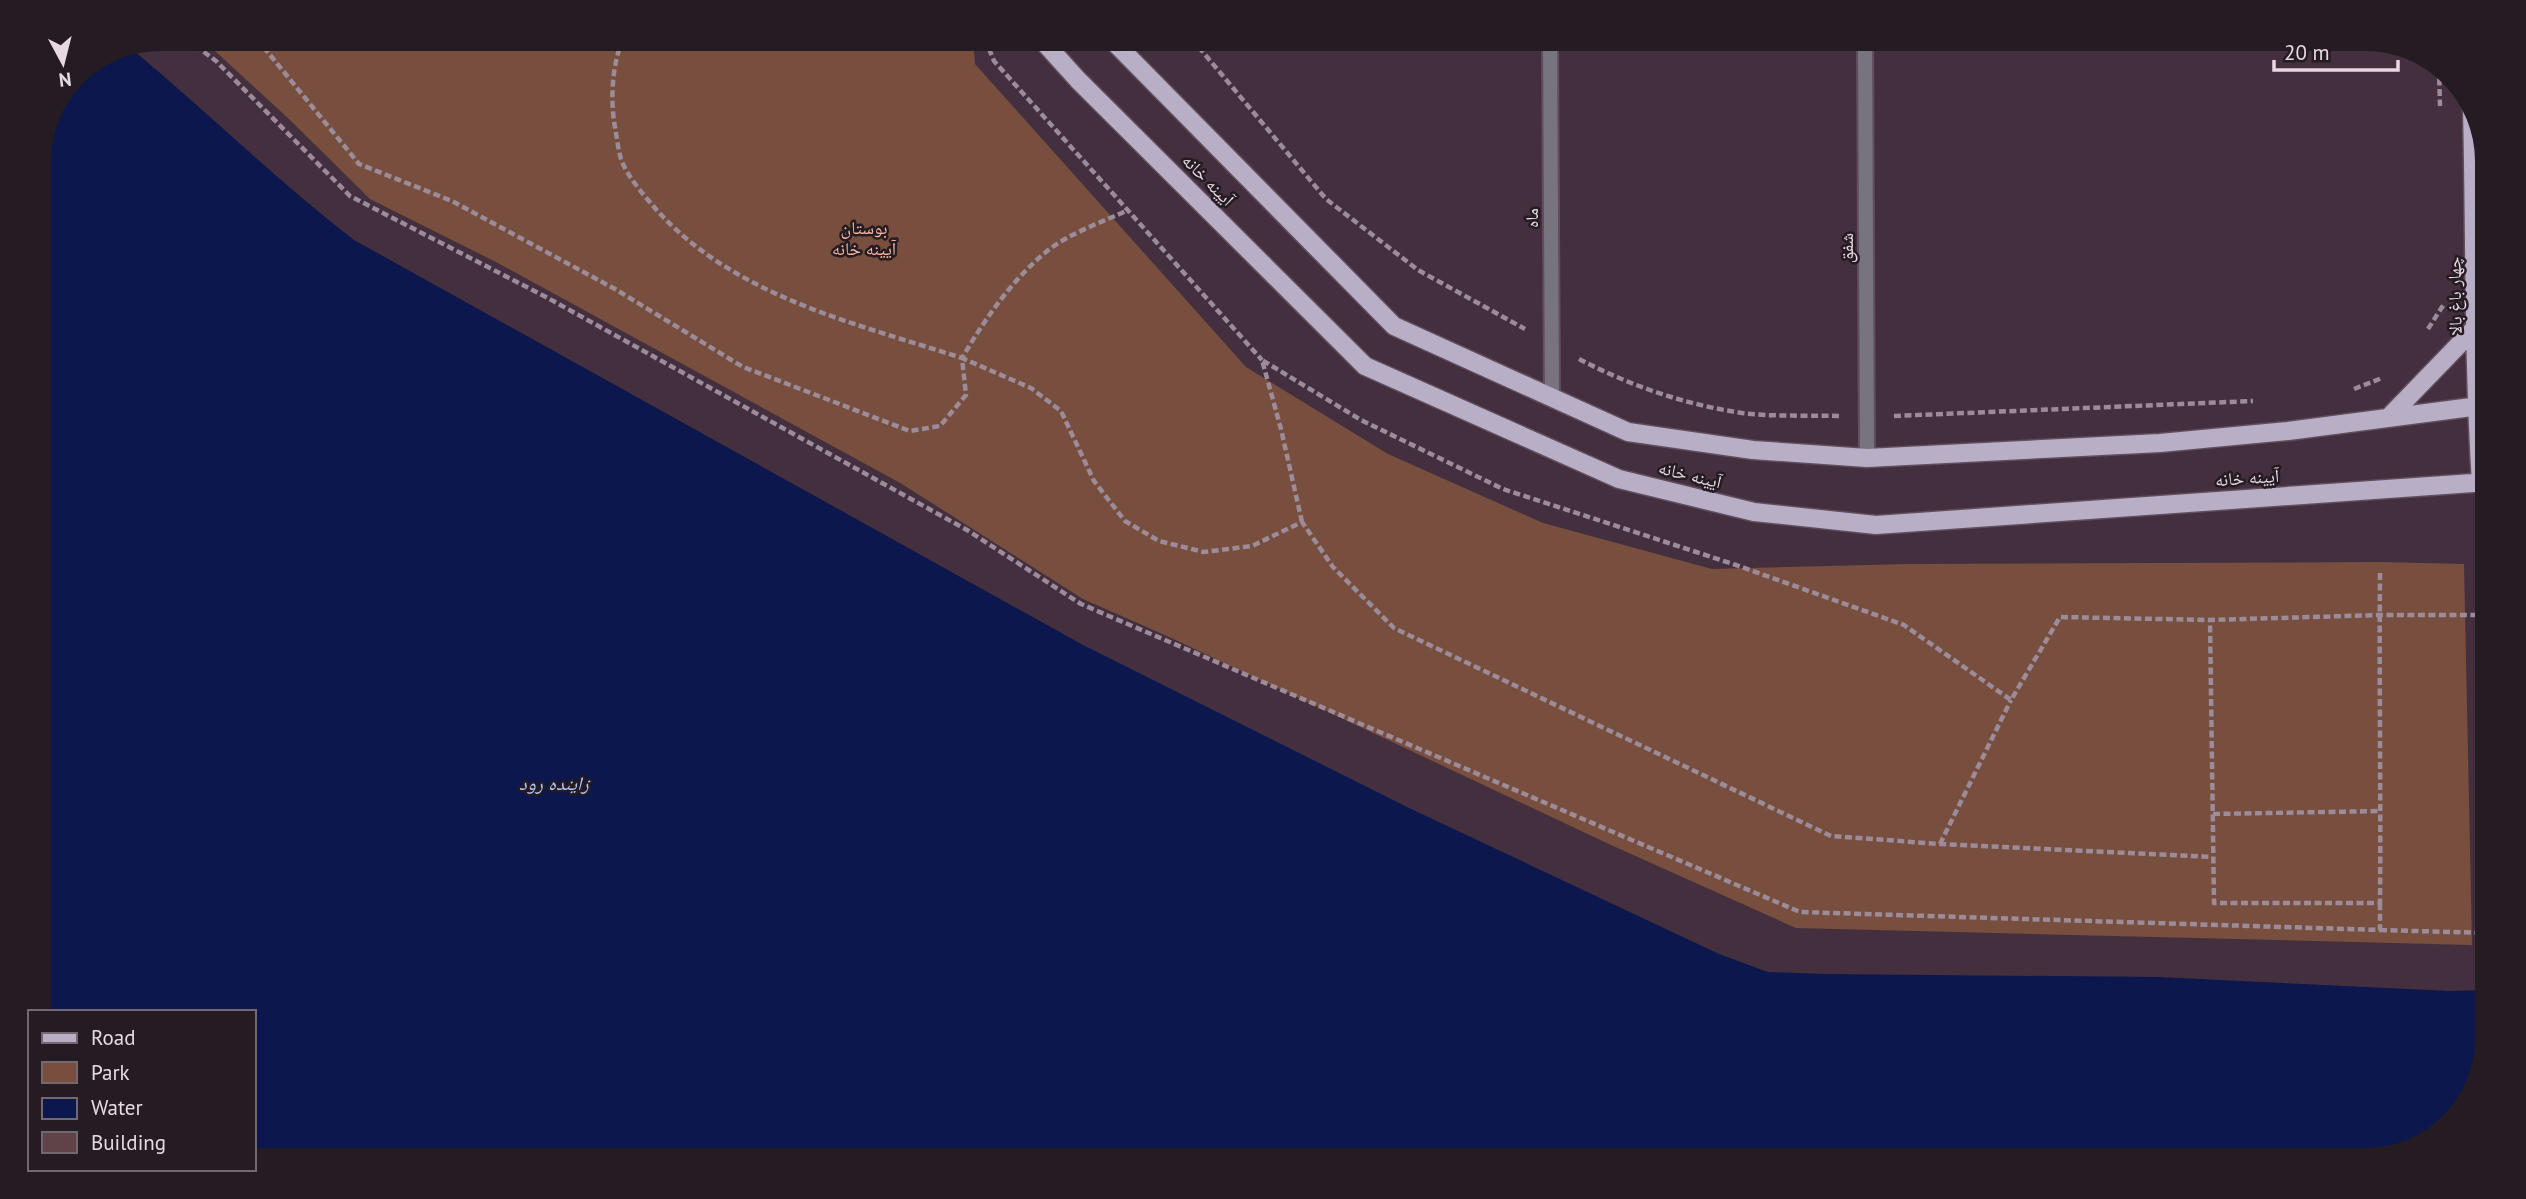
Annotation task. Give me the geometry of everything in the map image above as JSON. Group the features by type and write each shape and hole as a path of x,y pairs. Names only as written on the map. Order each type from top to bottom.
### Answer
{"main road":[{"name":"آیینه خانه","path":"1053,51 1088,90 1364,366 1619,479 1754,512 1876,525 2475,484"},
{"name":"آیینه خانه","path":"1124,51 1394,326 1628,432 1753,450 1867,458 2160,443 2288,431 2475,406"},
{"name":"چهار باغ بالا","path":"2473,138 2475,239"},
{"path":"2388,418 2475,328"}],"street":[{"name":"ماه","path":"1550,51 1552,398"},
{"name":"شفق","path":"1865,51 1867,458"}],"path":[{"path":"203,51 350,196 558,304 967,530 1081,604 1800,912 2475,933"},
{"path":"268,51 359,164 452,201 615,289 743,367 910,431 940,426 966,395 962,358 984,320 1018,279 1047,250 1128,210"},
{"path":"618,51 613,113 621,160 643,195 672,227 734,271 803,307 962,358 1031,388 1061,411 1094,481 1125,521 1159,541 1204,552 1252,546 1302,523"},
{"path":"990,51 994,61 1262,360 1361,420 1503,489 1736,565 1904,625 2011,700"},
{"path":"1262,360 1282,429 1302,523 1333,567 1394,628 1831,836 1940,845 2212,857"},
{"path":"2379,930 2380,573"},
{"path":"1940,845 2011,700 2060,617 2210,620 2475,615"},
{"path":"2210,620 2214,903 2380,903"},
{"path":"2213,814 2381,811"}],"green space":[{"name":"بوستان آیینه خانه","path":"215,51 974,51 975,64 1246,367 1388,454 1543,523 1712,569 1907,564 2464,564 2472,945 1796,928 1611,845 1083,599 902,484 496,262 370,199"}],"water":[{"name":"زاینده رود","path":"137,54 296,193 354,240 1083,645 1409,808 1719,954 1768,972 2158,977 2475,990 2473,1060 2461,1093 2438,1121 2426,1130 2394,1145 2365,1148 256,1148 256,1010 51,1010 51,153 54,132 62,112 71,98 98,98 98,71 106,65"}]}
